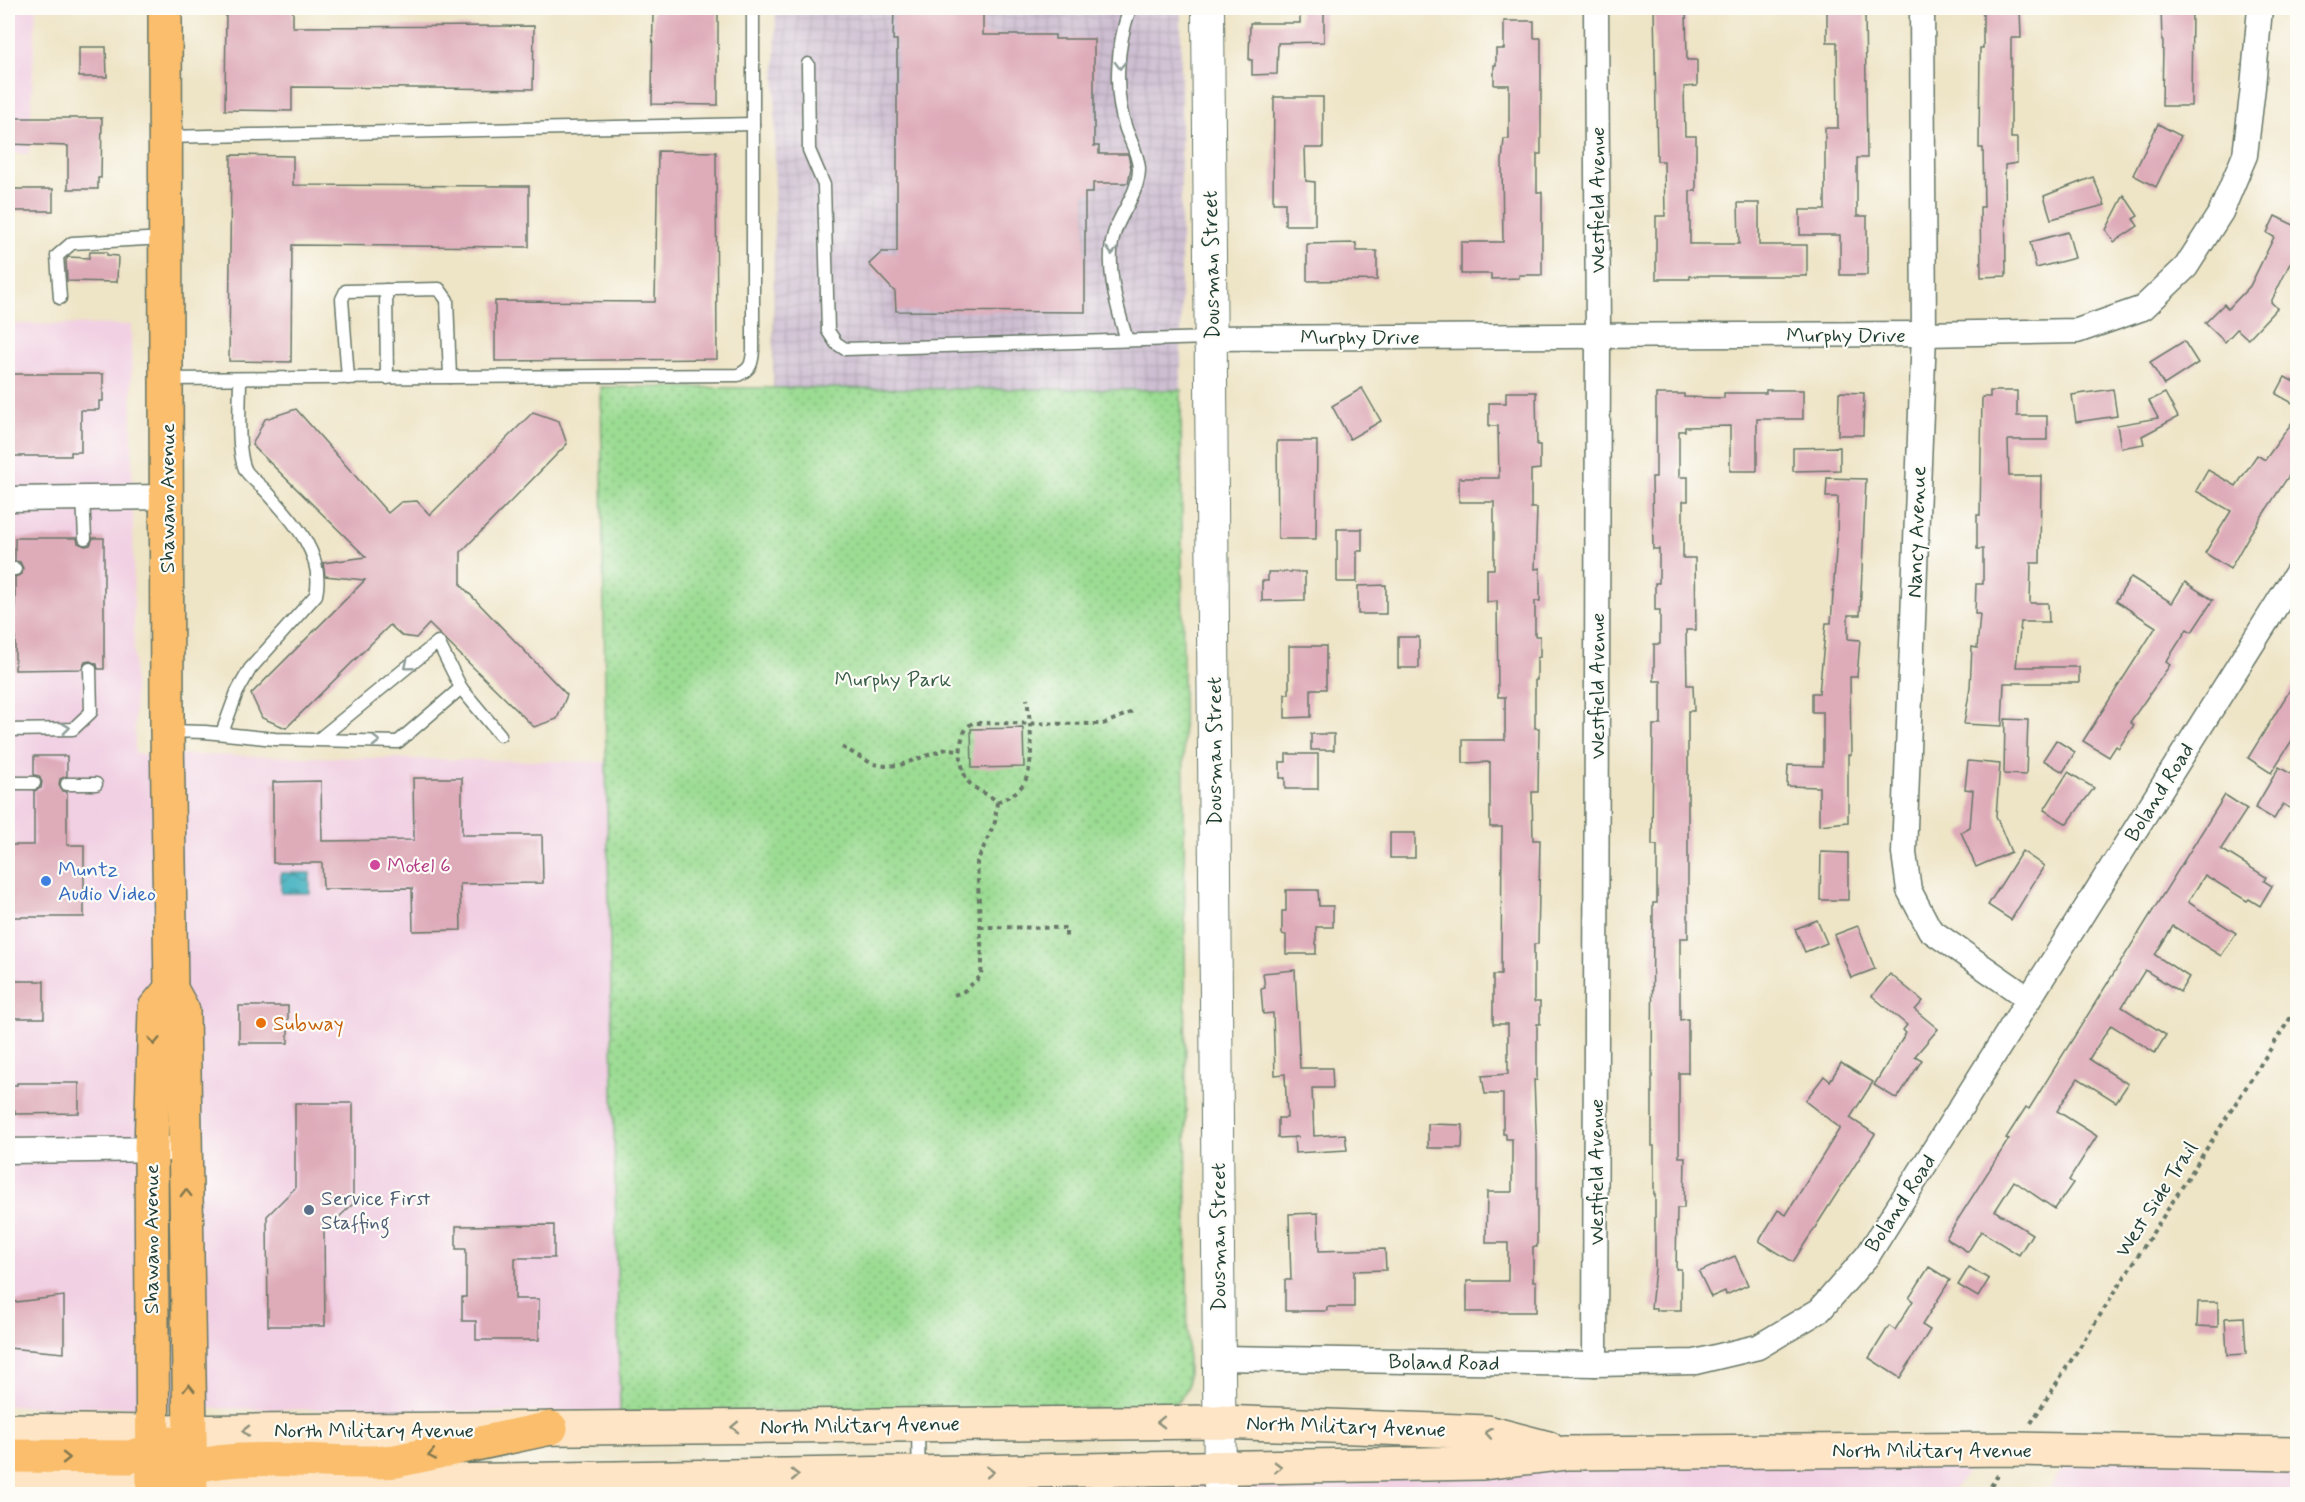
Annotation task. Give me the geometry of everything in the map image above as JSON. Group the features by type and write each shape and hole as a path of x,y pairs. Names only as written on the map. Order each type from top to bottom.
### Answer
{"main road":[{"name":"Shawano Avenue","path":"165,8 167,731 171,989 183,1011 191,1483"},
{"name":"Shawano Avenue","path":"153,1490 151,1149 155,1008 171,989"},
{"name":"North Military Avenue","path":"8,1430 152,1442 190,1431 1220,1422 1486,1432 1566,1453"},
{"path":"191,1483 238,1461 373,1463 396,1461 551,1428"},
{"path":"8,1456 114,1458 152,1442"},
{"name":"North Military Avenue","path":"8,1485 153,1490 191,1483 918,1484 1219,1481 1481,1463 1566,1453 2014,1449 2298,1454"}],"street":[{"name":"Dousman Street","path":"1208,8 1219,1481"},
{"name":"Westfield Avenue","path":"1595,1364 1598,336 1596,8"},
{"name":"Nancy Avenue","path":"1922,8 1924,334 1904,853 1909,890 1930,930 2029,999"},
{"name":"Murphy Drive","path":"1211,338 2077,331 2143,308 2186,267 2221,212 2245,155 2260,8"},
{"path":"8,499 167,497"},
{"name":"Boland Road","path":"1219,1358 1595,1364 1695,1362 1758,1347 1820,1310 1868,1255 2298,572"},
{"path":"8,1151 185,1148"}],"lane":[{"path":"166,379 738,375 747,371 752,365 753,350 753,8"},
{"path":"1127,340 1114,298 1112,246 1116,228 1136,187 1138,168 1136,152 1126,129 1119,101 1120,46 1130,8"},
{"path":"808,64 809,150 824,185 828,331 836,343 846,349 1211,338"},
{"path":"165,137 753,124"},
{"path":"60,298 57,256 72,243 166,238"},
{"path":"348,378 342,299 346,291 439,289 447,300 450,377"},
{"path":"386,290 387,378"},
{"path":"222,733 237,692 250,669 316,595 318,584 314,557 305,540 290,517 246,471 241,453 240,379"},
{"path":"83,498 85,538"},
{"path":"318,740 438,642 461,688 501,735"},
{"path":"8,730 73,729 91,712 90,669"},
{"path":"167,731 222,733 275,739 398,742 461,688"},
{"path":"8,783 34,783"},
{"path":"67,784 96,784"},
{"path":"918,1425 918,1484"}],"path":[{"path":"998,802 1021,788 1030,770 1030,724 1027,699"},
{"path":"998,802 976,789 967,780 962,762 962,750 963,734 967,726 973,723 1104,724 1132,712"},
{"path":"842,747 873,765 885,766 900,765 946,749 962,750"},
{"path":"954,995 964,991 981,976 977,862 995,822 998,802"},
{"path":"980,927 1066,928 1066,939"},
{"name":"West Side Trail","path":"2040,1408 2298,1006"}],"shaded area":[{"path":"8,8 36,8 29,154 8,153"},
{"path":"776,8 1181,8 1181,390 773,388"},
{"path":"8,324 131,325 135,754 606,762 620,1413 8,1406"},
{"path":"1982,1450 1951,1494 8,1494"},
{"path":"2074,1450 2297,1454 2297,1494 2046,1494"}],"green space":[{"name":"Murphy Park","path":"601,387 1181,390 1188,1386 1180,1400 1169,1408 620,1413 606,762"}],"water":[{"path":"281,873 310,873 310,893 281,893"}],"building":[{"path":"226,8 293,8 293,27 534,26 533,89 292,87 292,111 225,110"},
{"path":"653,8 718,8 718,105 652,104"},
{"path":"894,8 983,8 983,35 1055,35 1055,39 1094,39 1094,146 1099,146 1099,154 1128,154 1131,168 1128,183 1093,183 1093,193 1085,193 1085,312 896,311 895,292 869,264 882,252 897,252 897,40 893,40"},
{"path":"1300,8 1324,8 1324,42 1278,43 1277,74 1252,75 1252,60 1249,60 1250,23 1300,23"},
{"path":"1654,8 1686,8 1687,60 1697,60 1697,86 1684,87 1685,136 1696,136 1696,191 1690,191 1690,244 1739,244 1738,203 1759,203 1759,245 1807,245 1807,276 1690,276 1690,279 1656,279 1656,216 1665,216 1664,161 1657,161"},
{"path":"1827,8 1855,8 1855,12 1865,12 1867,158 1857,158 1857,216 1867,216 1867,275 1840,275 1840,235 1800,235 1800,210 1825,210 1825,128 1838,128 1837,42 1827,42"},
{"path":"1989,8 2020,8 2021,38 2011,38 2011,138 2017,138 2017,163 2005,165 2006,276 1981,277 1980,207 1984,207 1983,148 1979,148 1980,48 1983,48 1983,10 1989,10"},
{"path":"2161,8 2192,8 2191,106 2162,106"},
{"path":"1504,21 1534,21 1534,38 1541,38 1541,154 1537,154 1537,192 1542,192 1542,275 1491,279 1491,274 1461,274 1461,242 1503,242 1502,161 1504,139 1509,139 1509,85 1494,85 1494,65 1496,65 1496,49 1504,49"},
{"path":"79,47 106,47 107,77 79,77"},
{"path":"1274,97 1323,97 1323,148 1305,148 1306,181 1315,182 1315,225 1285,225 1285,203 1273,203"},
{"path":"8,118 102,118 101,178 98,178 98,189 68,189 68,146 8,144"},
{"path":"2158,124 2181,136 2156,187 2133,175"},
{"path":"658,151 716,152 717,359 495,361 495,301 655,302"},
{"path":"231,155 293,156 293,185 529,186 529,247 292,245 291,362 229,361"},
{"path":"2093,177 2105,205 2051,219 2044,196"},
{"path":"8,189 53,189 53,211 8,211"},
{"path":"2124,195 2138,216 2133,219 2138,226 2114,242 2106,230"},
{"path":"2275,216 2298,227 2298,247 2271,302 2277,308 2248,339 2237,329 2225,342 2205,323 2224,304 2228,309 2250,286 2274,237 2267,233"},
{"path":"2068,232 2075,258 2036,268 2030,242"},
{"path":"1356,243 1356,251 1377,251 1377,280 1307,281 1307,244"},
{"path":"90,252 107,252 107,255 118,256 117,282 67,281 66,260 68,257 89,258"},
{"path":"2184,341 2198,363 2164,385 2150,362"},
{"path":"8,374 103,374 103,401 99,401 99,410 81,410 81,452 71,452 71,456 8,456"},
{"path":"2285,377 2298,384 2298,406 2276,394"},
{"path":"1362,388 1381,421 1350,439 1332,406"},
{"path":"2113,389 2117,416 2076,422 2072,395"},
{"path":"1766,390 1803,390 1803,419 1757,419 1757,471 1730,471 1730,426 1685,427 1685,431 1679,431 1679,477 1688,477 1688,501 1683,501 1683,558 1695,558 1696,630 1686,630 1687,685 1693,685 1694,711 1688,711 1688,938 1680,938 1680,1020 1688,1019 1688,1073 1679,1073 1679,1157 1685,1157 1684,1208 1677,1208 1676,1269 1681,1269 1681,1310 1656,1310 1656,1308 1651,1308 1655,1269 1652,1085 1653,903 1657,903 1657,845 1652,845 1653,725 1661,725 1661,681 1654,681 1654,644 1660,644 1660,610 1655,610 1655,583 1659,583 1659,549 1653,549 1652,477 1656,477 1656,394 1724,398 1724,393 1766,393"},
{"path":"1990,391 2017,391 2017,416 2047,416 2047,440 2008,440 2009,476 2041,476 2040,563 2031,563 2030,603 2048,603 2049,622 2021,622 2016,667 2079,667 2079,683 2004,683 2002,726 1964,724 1970,688 1972,647 1977,648 1980,614 1975,614 1976,584 1983,584 1983,549 1977,549 1977,515 1980,515 1982,397 1990,397"},
{"path":"1506,392 1536,392 1537,445 1540,445 1540,469 1531,470 1531,508 1537,508 1535,569 1540,568 1540,601 1535,601 1535,636 1540,636 1540,657 1537,658 1537,680 1535,680 1535,728 1539,728 1538,792 1532,792 1533,840 1540,840 1538,944 1534,944 1534,1002 1540,1002 1540,1024 1537,1024 1537,1080 1534,1080 1537,1247 1533,1247 1533,1281 1536,1281 1536,1312 1467,1312 1467,1281 1508,1281 1508,1243 1486,1243 1487,1192 1512,1192 1512,1139 1506,1139 1506,1134 1503,1134 1503,1094 1485,1094 1482,1076 1508,1074 1508,1024 1493,1024 1493,975 1501,975 1502,827 1490,827 1490,762 1463,763 1463,740 1505,740 1505,697 1498,697 1497,601 1487,602 1487,569 1494,569 1494,502 1459,502 1459,478 1499,478 1498,426 1489,426 1489,403 1506,403"},
{"path":"1839,392 1864,393 1863,435 1838,435"},
{"path":"2165,393 2178,417 2142,436 2144,444 2121,448 2117,425 2158,418 2149,401"},
{"path":"296,409 388,513 401,502 417,501 430,515 533,412 559,421 567,444 461,552 461,585 567,695 557,719 534,727 429,624 416,638 402,636 390,625 286,728 262,718 251,694 365,580 325,576 323,563 366,557 252,445 265,419"},
{"path":"2298,414 2298,462 2250,534 2230,569 2205,553 2231,511 2196,491 2208,470 2236,486 2257,455 2265,460"},
{"path":"1277,441 1317,441 1316,539 1278,539"},
{"path":"1840,447 1840,470 1793,471 1793,448"},
{"path":"1827,478 1866,479 1860,615 1848,615 1848,639 1860,640 1857,677 1850,677 1851,755 1848,755 1848,822 1819,825 1819,787 1787,786 1788,765 1823,766 1823,712 1812,712 1812,693 1819,693 1826,623 1831,623 1837,537 1838,497 1826,497"},
{"path":"1337,529 1362,529 1362,551 1357,551 1357,582 1337,582"},
{"path":"15,538 77,538 78,543 85,546 90,545 93,538 104,538 104,669 98,669 97,664 90,661 85,662 82,669 15,670 15,577 22,574 23,568 20,562 15,561"},
{"path":"1268,572 1305,572 1305,600 1262,601 1262,581 1268,581"},
{"path":"2131,577 2172,603 2185,582 2213,600 2192,632 2187,629 2166,662 2170,665 2130,722 2134,725 2119,748 2116,746 2109,757 2083,741 2156,627 2116,601"},
{"path":"1386,585 1386,614 1358,614 1358,586"},
{"path":"1398,637 1419,637 1419,668 1398,668"},
{"path":"1289,646 1326,646 1326,689 1311,689 1311,717 1285,718 1285,694 1289,694"},
{"path":"2298,677 2298,731 2271,773 2248,758"},
{"path":"2005,719 2028,720 2026,775 2004,774"},
{"path":"1023,728 1024,767 972,768 971,729"},
{"path":"1311,734 1334,734 1334,750 1311,750"},
{"path":"2056,740 2075,752 2063,772 2043,760"},
{"path":"1286,754 1318,754 1318,789 1285,789 1285,778 1280,778 1280,762 1286,762"},
{"name":"Muntz Audio Video","path":"34,756 67,756 67,776 60,779 59,785 62,791 67,792 67,845 84,845 84,917 8,917 8,845 34,845 34,791 41,788 42,782 39,776 34,775"},
{"path":"1968,761 2000,764 1996,816 2011,852 1976,867 1961,832 1970,827 1973,790 1965,789"},
{"path":"2279,767 2298,778 2298,813 2283,804 2274,819 2255,808"},
{"path":"2068,772 2094,788 2067,824 2044,810"},
{"path":"413,778 462,778 462,835 542,835 543,883 460,884 461,930 413,931 412,888 323,889 322,863 273,863 273,782 321,781 322,841 414,840"},
{"path":"2225,795 2247,809 2221,849 2266,877 2264,881 2272,886 2260,906 2249,899 2247,901 2205,875 2188,902 2236,933 2221,956 2173,926 2155,955 2189,977 2180,992 2145,970 2122,1007 2166,1035 2155,1053 2111,1025 2089,1059 2128,1084 2116,1102 2078,1078 2057,1111 2097,1136 2069,1180 2073,1183 2055,1209 2014,1181 1995,1211 2032,1234 2019,1255 1981,1231 1968,1252 1946,1238 2009,1139 2006,1138 2026,1107 2029,1109"},
{"path":"1390,833 1415,833 1415,858 1390,858"},
{"path":"2022,851 2044,866 2011,920 1988,905"},
{"path":"1821,852 1848,853 1848,900 1820,900"},
{"path":"1286,890 1318,890 1319,906 1333,906 1333,927 1316,927 1316,954 1286,954 1286,935 1282,934 1282,911 1286,911"},
{"path":"1817,920 1827,943 1805,952 1795,929"},
{"path":"1858,926 1875,969 1851,978 1834,935"},
{"path":"1295,970 1300,1068 1332,1068 1333,1088 1312,1088 1314,1136 1345,1134 1347,1150 1295,1153 1294,1137 1278,1138 1278,1118 1287,1118 1285,1074 1275,1075 1273,1013 1263,1014 1261,989 1265,988 1263,973"},
{"path":"1890,974 1923,1001 1915,1010 1938,1029 1915,1056 1922,1060 1897,1099 1874,1085 1906,1033 1903,1030 1907,1025 1872,996"},
{"path":"8,981 44,981 44,1018 8,1018"},
{"name":"Subway","path":"239,1006 288,1006 288,1043 239,1043"},
{"path":"1841,1063 1873,1082 1850,1118 1875,1134 1793,1262 1759,1241 1778,1210 1786,1215 1840,1128 1805,1101 1824,1076 1830,1081"},
{"path":"17,1083 79,1083 79,1113 15,1114 15,1111 8,1111 8,1085 17,1085"},
{"path":"295,1103 353,1103 353,1204 324,1231 325,1326 268,1326 267,1216 295,1188"},
{"path":"1428,1124 1463,1125 1462,1148 1428,1148"},
{"path":"1318,1213 1319,1251 1385,1249 1386,1270 1354,1271 1354,1307 1327,1307 1327,1311 1285,1311 1285,1280 1291,1280 1289,1214"},
{"path":"554,1225 554,1258 515,1258 515,1299 539,1299 539,1340 476,1340 476,1321 462,1321 462,1297 466,1297 466,1249 456,1249 456,1226"},
{"path":"1735,1256 1748,1285 1726,1295 1725,1291 1711,1297 1699,1272"},
{"path":"1929,1267 1950,1280 1922,1325 1930,1330 1900,1378 1869,1358 1889,1326 1895,1330 1913,1301 1909,1298"},
{"path":"1969,1267 1989,1279 1978,1297 1958,1285"},
{"path":"64,1296 64,1353 8,1348 8,1303"},
{"path":"2198,1302 2218,1302 2218,1327 2197,1326"},
{"path":"2244,1317 2246,1354 2227,1355 2225,1318"}],"place":[{"name":"Motel 6","path":"375,865"},
{"name":"Muntz Audio Video","path":"46,881"},
{"name":"Subway","path":"261,1023"},
{"name":"Service First Staffing","path":"309,1210"}]}
